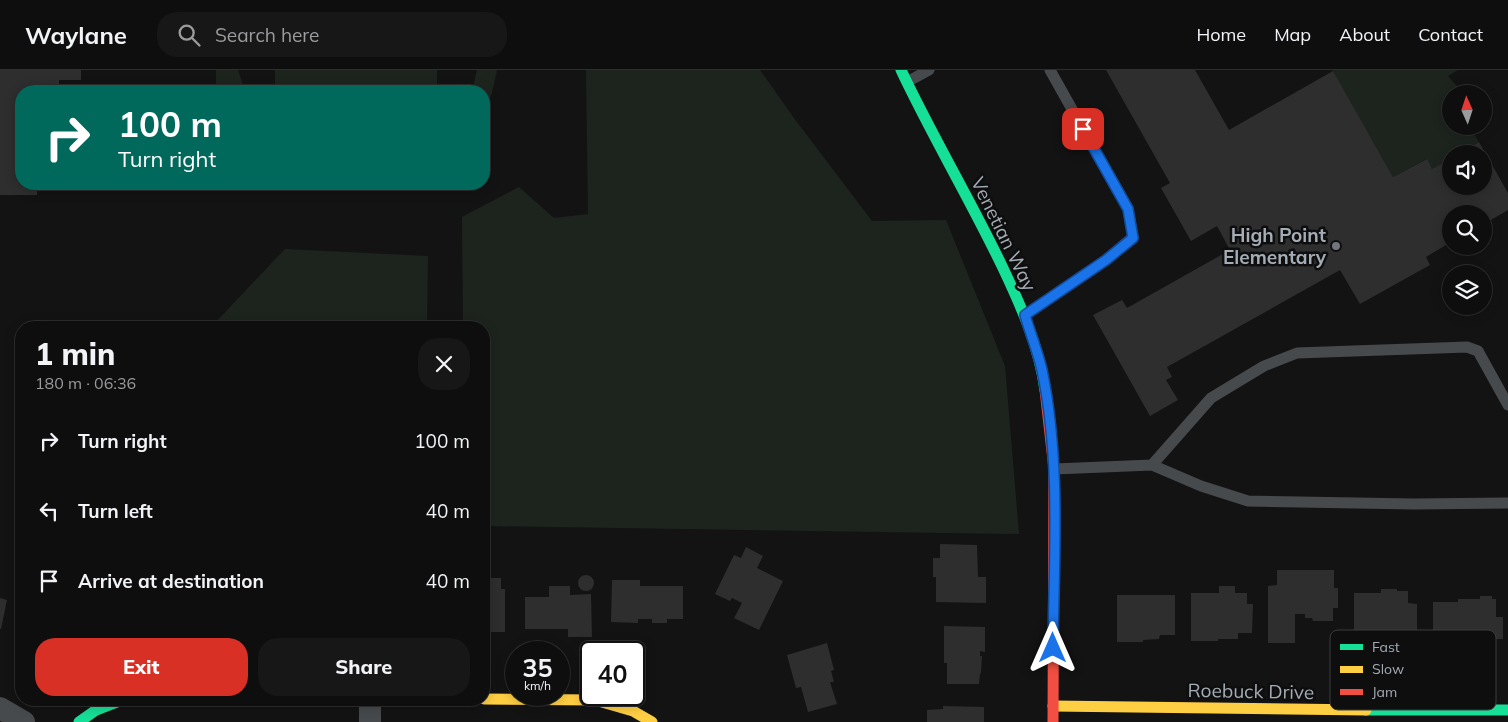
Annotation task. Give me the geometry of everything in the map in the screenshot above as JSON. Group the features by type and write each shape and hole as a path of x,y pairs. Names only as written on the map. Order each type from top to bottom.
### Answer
{"street":[{"name":"Venetian Way","path":"901,70 980,220 1025,315 1042,369 1054,469 1053,722"},
{"path":"490,699 594,700 633,711 652,722"},
{"path":"79,722 96,710 106,706"},
{"path":"370,706 370,722"},
{"name":"Roebuck Drive","path":"1053,706 1415,716 1508,710"},
{"path":"0,708 24,722"}],"lane":[{"path":"907,82 929,70"},
{"path":"1025,315 1106,260 1133,238 1128,209 1050,70"},
{"path":"1152,464 1211,398 1264,366 1297,353 1466,347 1478,351 1508,405"},
{"path":"1054,469 1152,464 1201,486 1248,501 1414,504 1508,503"}],"shaded area":[{"path":"216,70 238,70 243,85 216,85"},
{"path":"275,70 437,70 437,85 275,85"},
{"path":"477,70 497,70 490,98 490,85 473,85"},
{"path":"586,70 760,70 872,221 946,220 1005,366 1019,534 490,526 490,321 463,321 462,217 519,187 554,218 588,214"},
{"path":"1332,70 1458,70 1448,76 1456,85 1442,85 1442,135 1474,135 1479,142 1474,145 1442,145 1442,163 1432,169 1426,159 1393,177"},
{"path":"285,249 428,256 427,321 217,321"}],"building":[{"path":"0,70 81,70 81,80 59,80 59,85 15,85 15,190 37,190 37,195 0,195"},
{"name":"High Point Elementary","path":"1106,70 1195,70 1229,130 1333,71 1393,177 1427,159 1432,169 1442,163 1442,195 1492,195 1492,165 1508,193 1508,210 1492,219 1492,205 1442,205 1442,247 1426,257 1430,265 1360,304 1340,270 1167,367 1172,377 1166,380 1178,400 1150,416 1093,315 1122,300 1127,308 1230,250 1217,226 1191,241 1161,188 1170,183"},
{"path":"940,544 977,545 978,577 986,577 986,603 936,602 936,577 933,577 933,558 940,558"},
{"path":"746,547 763,556 757,568 783,581 759,630 734,618 742,603 732,598 730,601 715,594 734,555 741,558"},
{"path":"1277,570 1334,570 1334,588 1338,588 1338,608 1333,608 1333,621 1313,621 1312,618 1305,618 1305,614 1295,614 1295,643 1268,643 1268,586 1277,585"},
{"path":"586,575 594,583 586,591 578,583"},
{"path":"490,578 501,578 501,589 505,589 505,632 490,632"},
{"path":"612,580 640,580 640,586 683,586 683,619 667,619 667,623 652,623 652,619 638,619 638,623 611,622"},
{"path":"549,586 570,586 570,595 591,594 592,637 568,637 568,629 525,629 525,597 549,597"},
{"path":"1219,586 1235,586 1235,593 1247,593 1247,604 1253,604 1252,633 1238,633 1238,639 1191,641 1191,593 1219,593"},
{"path":"1381,589 1408,591 1408,603 1417,604 1417,630 1354,630 1354,593 1381,593"},
{"path":"1117,595 1175,595 1175,635 1160,635 1159,639 1143,640 1143,642 1117,642"},
{"path":"1480,596 1492,596 1492,599 1496,599 1496,617 1503,617 1503,639 1496,639 1496,630 1433,630 1433,602 1458,602 1458,599 1480,599"},
{"path":"0,598 7,600 1,629 0,629"},
{"path":"944,626 985,627 985,652 980,651 980,656 982,656 979,684 947,684 947,663 944,663"},
{"path":"827,643 834,670 831,671 834,682 830,682 837,704 808,712 801,687 796,688 787,655"},
{"path":"943,706 984,707 984,722 927,722 927,710 943,709"}],"traffic: fast":[{"path":"901,70 990,241 1016,296 1034,342 1045,390"},
{"path":"79,722 96,710 106,706"},
{"path":"1366,710 1508,710"}],"traffic: slow":[{"path":"490,699 595,700 633,711 652,722"},
{"path":"1053,706 1330,710"}],"traffic: jam":[{"path":"1045,390 1054,469 1053,722"}],"place":[{"name":"High Point Elementary","path":"1336,246"}],"route":[{"path":"1053,648 1054,469 1042,369 1025,315 1106,260 1133,238 1128,209 1083,129"}]}
